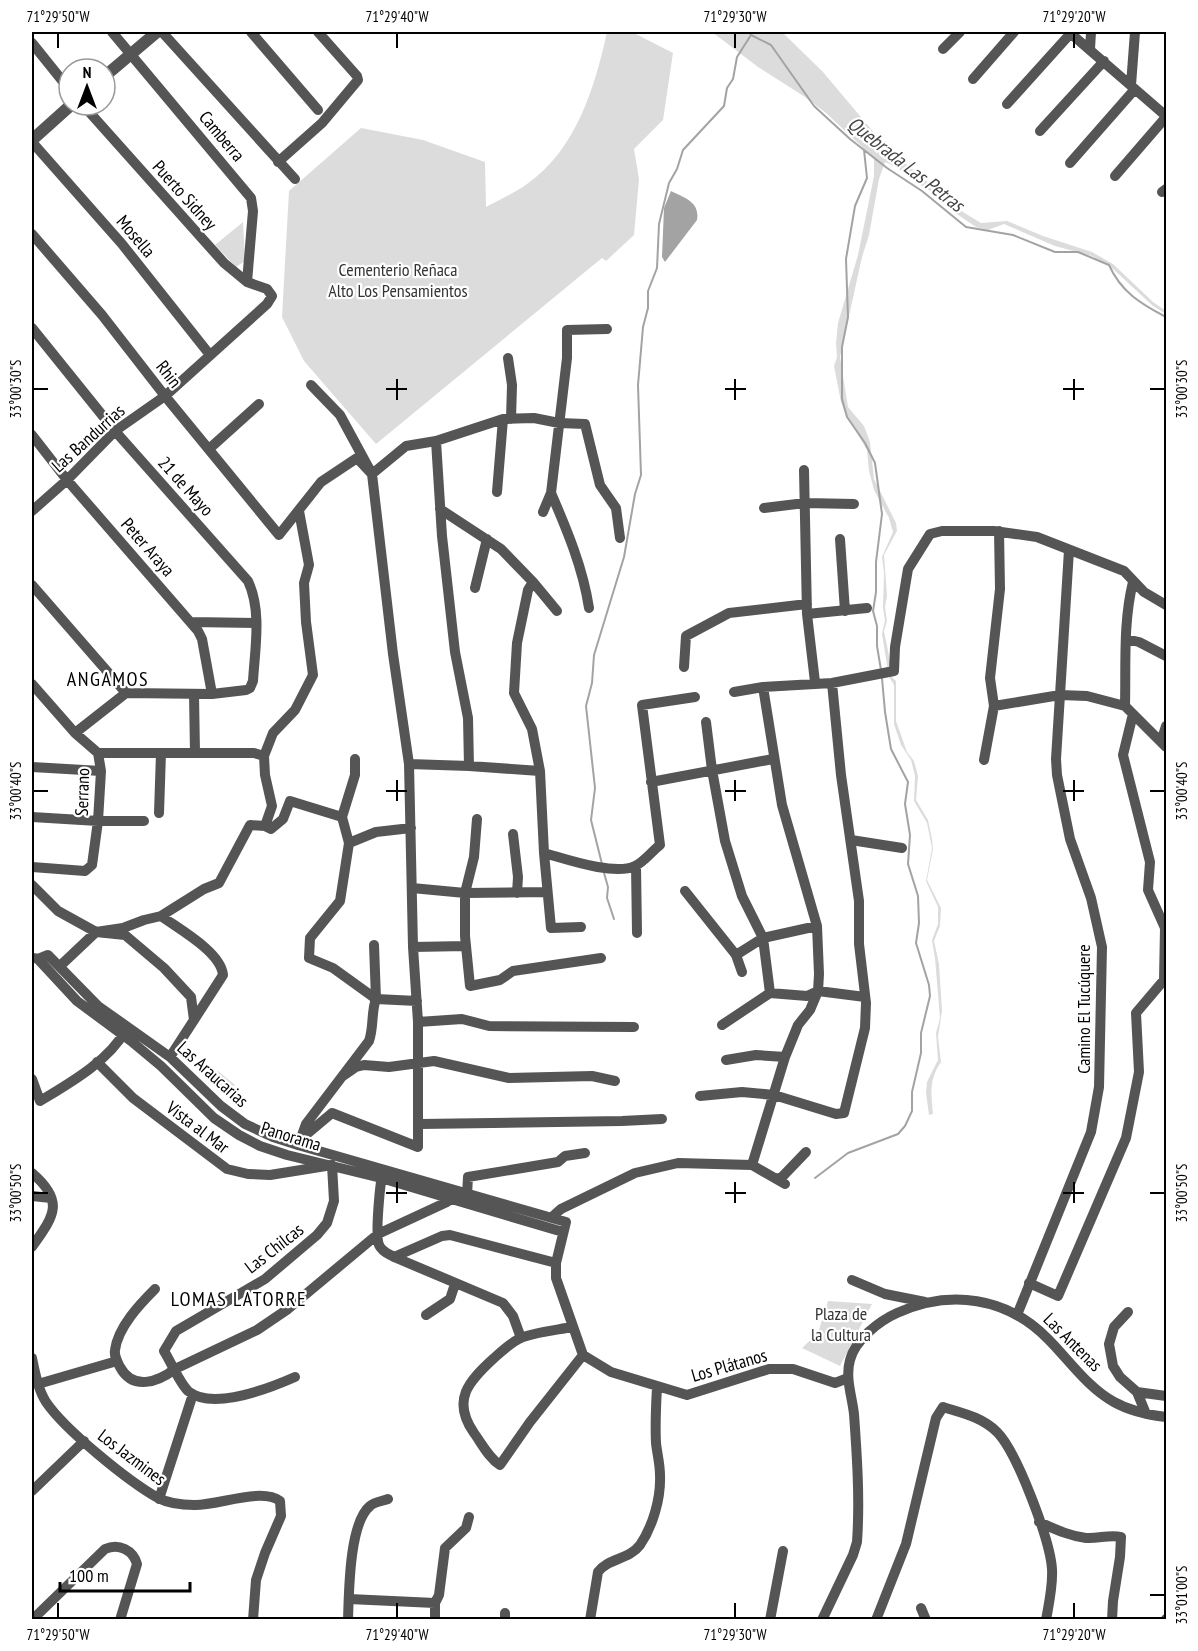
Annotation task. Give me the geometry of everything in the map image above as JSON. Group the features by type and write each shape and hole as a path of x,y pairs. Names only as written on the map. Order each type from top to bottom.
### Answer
{"street":[{"name":"Camberra","path":"112,32 251,198 253,211 247,282"},
{"path":"117,66 157,32"},
{"path":"162,32 295,179"},
{"path":"251,32 318,110"},
{"path":"278,162 322,123 357,84 357,76 318,32"},
{"path":"943,49 960,32"},
{"path":"973,79 1014,32"},
{"path":"1007,104 1070,32 1167,117 1115,176"},
{"path":"1090,49 1091,32"},
{"path":"1070,163 1133,87 1134,32"},
{"path":"32,43 57,73"},
{"path":"1040,131 1104,61"},
{"path":"32,140 58,117"},
{"name":"Puerto Sidney","path":"94,117 224,263 247,282 267,289 272,294"},
{"name":"Mosella","path":"32,140 122,244 210,355"},
{"name":"Rhin","path":"32,234 102,315 279,535 299,511"},
{"name":"Las Bandurrias","path":"32,511 67,480 115,431 165,396 267,304 272,294"},
{"name":"21 de Mayo","path":"32,328 115,431 248,580 255,596 253,681 250,688 246,690 212,694"},
{"path":"543,512 551,493 567,358 567,330 607,329"},
{"path":"497,492 512,385 508,358"},
{"path":"299,1142 332,1113 418,1147 420,1124 418,1022 412,947 409,764 393,654 372,474 340,415 311,385"},
{"path":"209,449 259,404"},
{"path":"372,474 406,446 436,441 507,419 534,418 559,423 585,424 600,485 616,508 620,538"},
{"name":"Peter Araya","path":"32,435 67,480 191,622 202,639 212,694"},
{"path":"436,441 440,509 455,652 468,718 469,766"},
{"path":"265,826 272,806 265,775 264,756 273,733 295,710 313,675 306,622 304,583 309,565 299,511 321,482 357,458 372,474"},
{"path":"804,470 807,609 815,682"},
{"path":"551,493 571,540 586,589 589,608"},
{"path":"764,508 805,503 854,504"},
{"path":"440,509 501,549 557,610"},
{"path":"734,692 815,682 832,683 894,671 895,647 908,568 930,534 942,531 999,531 1037,537 1124,571 1144,592 1167,605"},
{"path":"984,760 994,706 990,678 1000,589 999,531"},
{"path":"475,588 487,539"},
{"path":"840,539 845,611"},
{"name":"Camino El Tucúquere","path":"1017,1315 1091,1132 1099,1087 1102,947 1091,898 1070,839 1057,776 1069,550"},
{"path":"533,582 528,590 517,643 514,693 532,729 540,771 543,854 551,928 581,927"},
{"path":"1029,1283 1058,1296 1126,1138 1139,1072 1136,1013 1164,980 1166,928 1148,890 1150,862 1124,756 1129,710 1126,639 1129,598 1133,582"},
{"path":"32,585 126,693"},
{"path":"684,667 686,636 729,613 807,609 845,611 867,608"},
{"path":"191,622 256,623"},
{"path":"1126,639 1139,642 1167,656"},
{"path":"700,1096 742,1092 774,1095 836,1114 844,1113 865,1028 865,997 859,944 859,902 841,775 832,683"},
{"name":"Serrano","path":"32,684 75,733 98,753 101,771 92,865 85,871 32,867"},
{"path":"752,1165 785,1058 798,1025 810,1010 818,991 819,974 818,926 782,805 763,687"},
{"path":"75,733 126,693 212,694"},
{"path":"194,694 195,753"},
{"path":"994,706 1060,695 1087,696 1129,710 1164,744"},
{"path":"543,854 621,870 636,866 660,845 642,705 695,697"},
{"path":"706,722 724,841 742,896 763,938 770,993"},
{"path":"1164,744 1167,726"},
{"path":"98,753 254,753 264,756"},
{"path":"159,813 161,753"},
{"path":"355,759 355,775 342,817 349,843 340,902 310,938 309,958 333,968 376,999 417,1001"},
{"path":"651,782 773,759"},
{"path":"409,764 540,771"},
{"path":"32,767 101,771"},
{"path":"35,958 48,955 60,966 96,932 123,928 161,916 204,889 219,883 250,825 265,826 271,829 284,819 290,801 342,817"},
{"path":"32,817 144,821"},
{"path":"477,819 474,857 465,892 466,946 470,986 500,980 513,971 601,958"},
{"path":"349,843 376,832 411,828"},
{"path":"513,834 518,877 517,892"},
{"path":"851,840 902,848"},
{"path":"636,866 637,933"},
{"path":"32,885 58,911 96,932 125,935 164,969 191,997 194,1020"},
{"path":"412,888 465,892 546,892"},
{"path":"685,891 736,955 742,972"},
{"path":"161,916 211,952 222,966 223,975 170,1057"},
{"path":"736,955 763,938 818,926"},
{"path":"299,1142 306,1124 369,1041 373,1030 376,999 374,945"},
{"path":"412,947 466,946"},
{"name":"Panorama","path":"35,958 77,1001 125,1031 214,1118 239,1136 287,1155 382,1173 448,1198 564,1227"},
{"name":"Las Araucarias","path":"60,966 78,987 125,1031 170,1057 220,1106 245,1124 273,1137 299,1142 382,1173 552,1217 564,1227"},
{"path":"722,1025 770,993 807,996 818,991 865,997"},
{"path":"418,1022 462,1018 489,1026 634,1027"},
{"path":"32,1079 40,1101 78,1078 98,1062 125,1031"},
{"path":"726,1060 756,1055 785,1058"},
{"path":"343,1076 364,1065 389,1067 434,1060 509,1078 592,1076 615,1081"},
{"name":"Vista al Mar","path":"98,1062 133,1098 227,1169 248,1174 270,1175 332,1165"},
{"path":"420,1124 662,1119"},
{"path":"552,1217 561,1209 635,1173 678,1163 752,1165 781,1181 782,1177 806,1152"},
{"path":"467,1195 468,1177 558,1162 566,1156 585,1153"},
{"name":"Las Chilcas","path":"175,1369 164,1351 176,1331 265,1279 318,1235 327,1223 334,1201 332,1165"},
{"path":"32,1173 40,1180 51,1198 52,1216 32,1247"},
{"path":"382,1173 379,1246 394,1257 503,1303 513,1316 521,1338"},
{"path":"32,1196 51,1198"},
{"path":"155,1288 120,1334 114,1353 122,1371 136,1382 155,1381 257,1330 288,1309 378,1234 447,1202 448,1198"},
{"path":"564,1227 556,1263 556,1278 572,1327 584,1354 530,1422 500,1465 494,1461 471,1429 463,1409 465,1392 471,1380 505,1348 521,1338 572,1327"},
{"path":"394,1257 442,1236 450,1235 556,1263"},
{"path":"852,1280 885,1294 928,1302"},
{"path":"426,1315 450,1299 455,1284"},
{"name":"Las Antenas","path":"848,1378 850,1357 857,1345 894,1314 928,1302 964,1298 988,1304 1030,1322 1085,1379 1114,1402 1146,1414 1167,1417"},
{"path":"1128,1312 1114,1327 1109,1344 1113,1366 1120,1377 1137,1392 1146,1414"},
{"name":"Los Plátanos","path":"584,1354 611,1372 687,1395 769,1369 793,1369 835,1383 848,1378"},
{"name":"Los Jazmines","path":"32,1358 38,1384 53,1412 121,1472 159,1499 195,1505 262,1497 275,1498 280,1501 281,1516 256,1580 253,1620"},
{"path":"38,1384 117,1361"},
{"path":"175,1369 186,1390 193,1394 214,1398 257,1393 295,1377"},
{"path":"822,1620 857,1542 854,1418 848,1378"},
{"path":"590,1620 598,1572 601,1567 628,1556 636,1550 651,1523 657,1502 660,1475 656,1442 657,1387"},
{"path":"1137,1392 1167,1396"},
{"path":"159,1499 193,1394"},
{"path":"876,1620 906,1544 936,1418 943,1407 980,1419 997,1432 1011,1451 1040,1522 1052,1567 1052,1587 1046,1620"},
{"path":"32,1491 84,1441"},
{"path":"348,1620 352,1550 359,1524 370,1506 388,1499"},
{"path":"435,1620 435,1603 439,1595 445,1548 466,1528 469,1517"},
{"path":"1040,1522 1072,1535 1088,1538 1121,1537 1112,1620"},
{"path":"32,1620 105,1549 115,1546 124,1548 134,1556 137,1569 120,1620"},
{"path":"770,1620 783,1551"},
{"path":"349,1599 435,1603"},
{"path":"921,1608 926,1620"}],"green space":[{"name":"Cementerio Reñaca Alto Los Pensamientos","path":"607,32 632,32 673,53 663,120 634,149 639,179 634,235 606,261 602,258 376,444 304,361 282,317 289,191 361,128 423,140 485,162 486,207 527,184 558,154 581,116 596,74"},
{"path":"712,32 782,32 823,72 886,147 963,212 981,223 1007,221 1092,252 1113,264 1153,302 1166,311 1166,314 1153,306 1112,268 1092,256 1055,246 1004,224 988,230 976,227 954,212 937,195 898,168 885,162 879,179 869,235 840,357 848,407 864,426 870,442 874,479 896,523 897,531 884,555 887,621 884,631 890,661 890,675 896,681 896,721 907,752 914,761 918,776 916,800 928,820 932,839 933,849 927,880 941,908 940,926 934,941 939,964 942,1011 938,1037 941,1062 934,1074 931,1093 933,1114 929,1115 927,1082 938,1060 936,1033 940,1018 932,940 938,924 938,907 926,881 932,848 927,823 914,801 915,776 911,760 901,745 894,724 894,685 889,677 882,634 885,620 882,557 893,532 889,518 874,490 867,450 841,402 834,366 837,357 838,323 858,255 874,176 874,158 826,113 758,67"},
{"path":"243,222 245,261 236,267 215,245"},
{"path":"218,1071 235,1085 227,1094 210,1080"},
{"name":"Plaza de la Cultura","path":"828,1301 872,1304 840,1366 802,1348 818,1333"}],"shaded area":[{"path":"671,191 694,205 697,220 665,262 662,257 664,208"}],"waterway":[{"name":"Quebrada Las Petras","path":"749,32 771,45 814,106 850,139 887,168 922,191 966,227 1013,235 1055,252 1078,252 1109,265 1119,283 1126,290 1166,317"},
{"path":"602,864 591,820 595,788 586,706 592,683 594,655 624,557 635,494 641,475 638,385 648,291 657,268 659,224 669,183 677,169 683,150 724,106 737,57 751,35"},
{"path":"864,150 867,178 855,206 846,259 848,317 842,347 842,399 847,417 865,443 875,463 882,514 873,611 877,626 877,646 881,670"},
{"path":"815,1178 848,1153 898,1134 905,1126 912,1111 912,1092 921,1053 921,1033 930,996 929,985 916,943 919,923 918,896 908,864 910,835 905,804 908,782 891,749 882,678"},
{"path":"604,873 608,887 607,898 614,919"}],"district":[{"name":"ANGAMOS","path":"108,679"},
{"name":"LOMAS LATORRE","path":"239,1299"}]}
